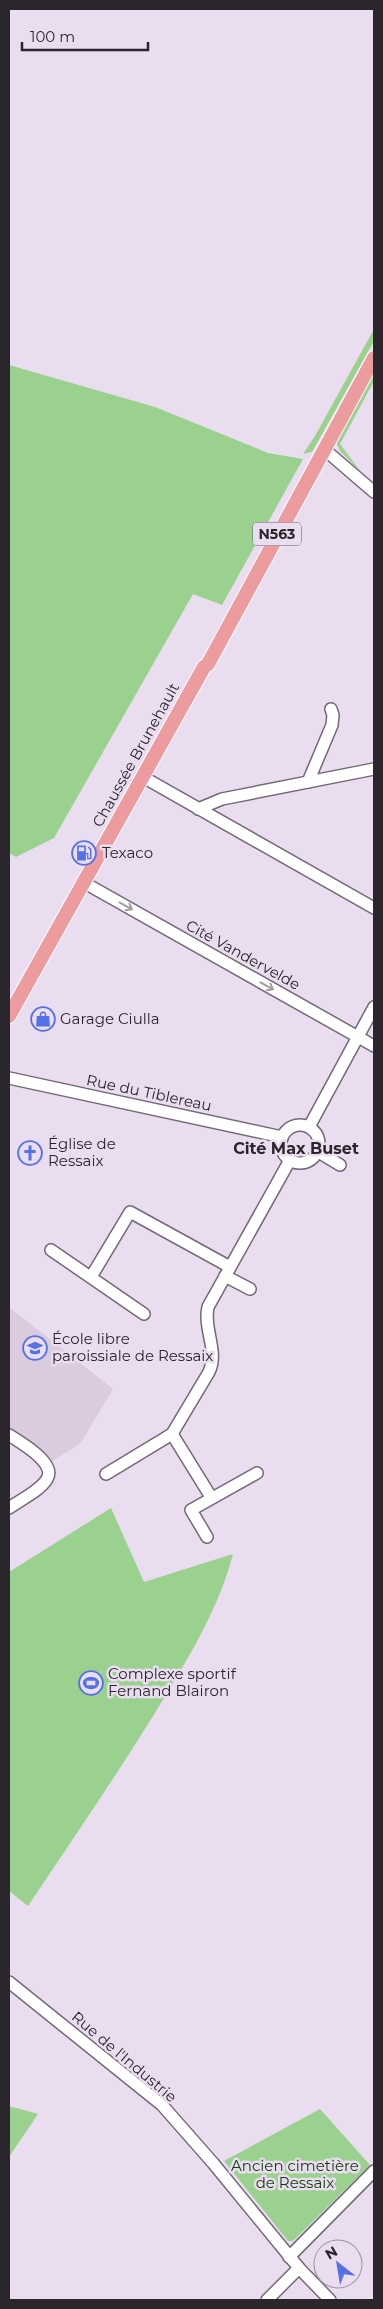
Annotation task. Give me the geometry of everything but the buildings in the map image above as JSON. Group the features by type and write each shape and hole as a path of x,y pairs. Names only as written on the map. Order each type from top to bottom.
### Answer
{"main road":[{"name":"N563","path":"322,453 374,358"},
{"name":"Chaussée Brunehault","path":"9,1016 204,667 204,661 234,612 322,453"}],"street":[{"path":"322,453 374,492"},
{"path":"308,782 332,725 333,715 331,709"},
{"path":"198,808 222,799 374,769"},
{"path":"143,777 374,908"},
{"name":"Cité Vandervelde","path":"83,882 374,1046"},
{"path":"309,1127 374,1007"},
{"name":"Rue du Tiblereau","path":"9,1078 282,1137"},
{"path":"294,1126 309,1127 318,1140 317,1151 309,1160 296,1162 290,1160 282,1150 282,1137 294,1126"},
{"path":"317,1151 340,1165"},
{"path":"106,1474 172,1434 213,1364 206,1315 208,1306 290,1160"},
{"path":"91,1277 130,1212 228,1272 250,1289"},
{"path":"51,1250 144,1314"},
{"path":"172,1434 211,1497"},
{"path":"9,1435 43,1460 49,1471 48,1479 9,1508"},
{"path":"207,1538 191,1510 211,1497 257,1473"},
{"name":"Rue de l'Industrie","path":"9,1982 162,2106 213,2163 299,2268 330,2300"},
{"path":"290,2257 374,2171"},
{"path":"267,2300 299,2268"}],"shaded area":[{"name":"École libre paroissiale de Ressaix","path":"9,1307 113,1389 80,1444 49,1463 9,1431"}],"green space":[{"path":"374,329 374,341 312,452 303,454 315,436"},
{"path":"9,365 155,407 268,453 303,459 222,605 193,594 54,838 16,857 9,853"},
{"path":"374,369 374,381 340,444 361,472 340,451 336,442"},
{"name":"Complexe sportif Fernand Blairon","path":"111,1508 144,1582 233,1554 212,1611 185,1664 131,1751 28,1906 9,1891 9,1572"},
{"path":"9,2106 38,2114 9,2157"},
{"name":"Ancien cimetière de Ressaix","path":"320,2109 370,2165 293,2241 288,2241 224,2161"}],"place":[{"name":"Texaco","path":"84,853"},
{"name":"Garage Ciulla","path":"43,1019"},
{"name":"Église de Ressaix","path":"30,1153"},
{"name":"École libre paroissiale de Ressaix","path":"35,1348"},
{"name":"Complexe sportif Fernand Blairon","path":"91,1683"}],"district":[{"name":"Cité Max Buset","path":"296,1148"}]}
